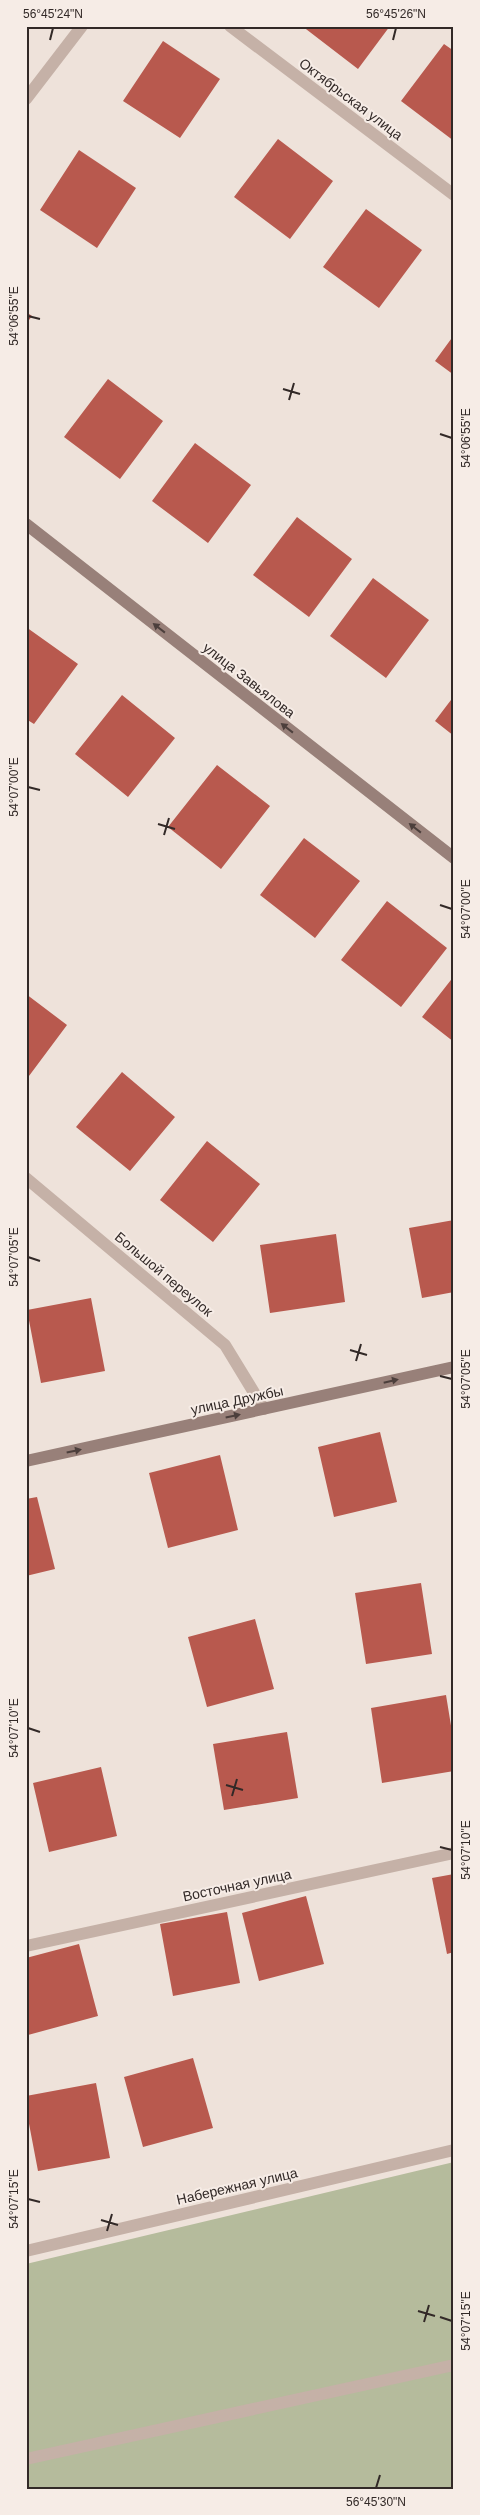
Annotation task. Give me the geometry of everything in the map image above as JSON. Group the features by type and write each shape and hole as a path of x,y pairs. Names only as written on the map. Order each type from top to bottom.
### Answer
{"street":[{"path":"26,99 82,26"},
{"name":"Октябрьская улица","path":"230,26 454,195"},
{"name":"улица Завьялова","path":"26,524 454,858"},
{"name":"Большой переулок","path":"26,1178 225,1346 264,1409"},
{"name":"улица Дружбы","path":"26,1461 454,1367"},
{"name":"Восточная улица","path":"26,1946 454,1854"},
{"name":"Набережная улица","path":"26,2252 454,2150"},
{"path":"26,2459 454,2365"}],"green space":[{"path":"454,2162 454,2489 26,2489 26,2264"}],"building":[{"path":"302,26 390,26 358,69"},
{"path":"163,41 220,79 180,138 123,101"},
{"path":"444,44 454,51 454,141 401,101"},
{"path":"278,139 333,181 290,239 234,197"},
{"path":"79,150 136,188 97,248 40,210"},
{"path":"366,209 422,250 379,308 323,267"},
{"path":"26,312 32,316 26,324"},
{"path":"454,335 454,375 435,361"},
{"path":"108,379 163,421 120,479 64,437"},
{"path":"195,443 251,485 208,543 152,501"},
{"path":"297,517 352,559 309,617 253,575"},
{"path":"373,578 429,620 386,678 330,636"},
{"path":"26,627 78,664 34,724 26,719"},
{"path":"122,695 175,738 128,797 75,754"},
{"path":"454,696 454,736 435,721"},
{"path":"217,765 270,806 221,869 168,827"},
{"path":"304,838 360,881 315,938 260,895"},
{"path":"387,901 447,948 401,1007 341,960"},
{"path":"454,976 454,1042 422,1017"},
{"path":"26,994 67,1025 26,1080"},
{"path":"122,1072 175,1117 130,1171 76,1127"},
{"path":"207,1141 260,1184 213,1242 160,1200"},
{"path":"454,1220 454,1292 422,1298 409,1228"},
{"path":"336,1234 345,1302 270,1313 260,1245"},
{"path":"91,1298 105,1371 41,1383 27,1310"},
{"path":"380,1432 397,1502 334,1517 318,1447"},
{"path":"220,1455 238,1530 168,1548 149,1473"},
{"path":"37,1497 55,1569 26,1576 26,1499"},
{"path":"421,1583 432,1654 366,1664 355,1593"},
{"path":"255,1619 274,1689 207,1707 188,1637"},
{"path":"446,1695 454,1744 454,1771 382,1783 371,1708"},
{"path":"287,1732 298,1798 224,1810 213,1744"},
{"path":"101,1767 117,1836 49,1852 33,1783"},
{"path":"454,1874 454,1952 447,1954 432,1878"},
{"path":"306,1896 324,1964 259,1981 242,1913"},
{"path":"227,1912 240,1983 173,1996 160,1924"},
{"path":"79,1944 98,2016 28,2035 26,1958"},
{"path":"193,2058 213,2128 143,2147 124,2077"},
{"path":"96,2083 110,2158 38,2171 26,2108 26,2096"}]}
